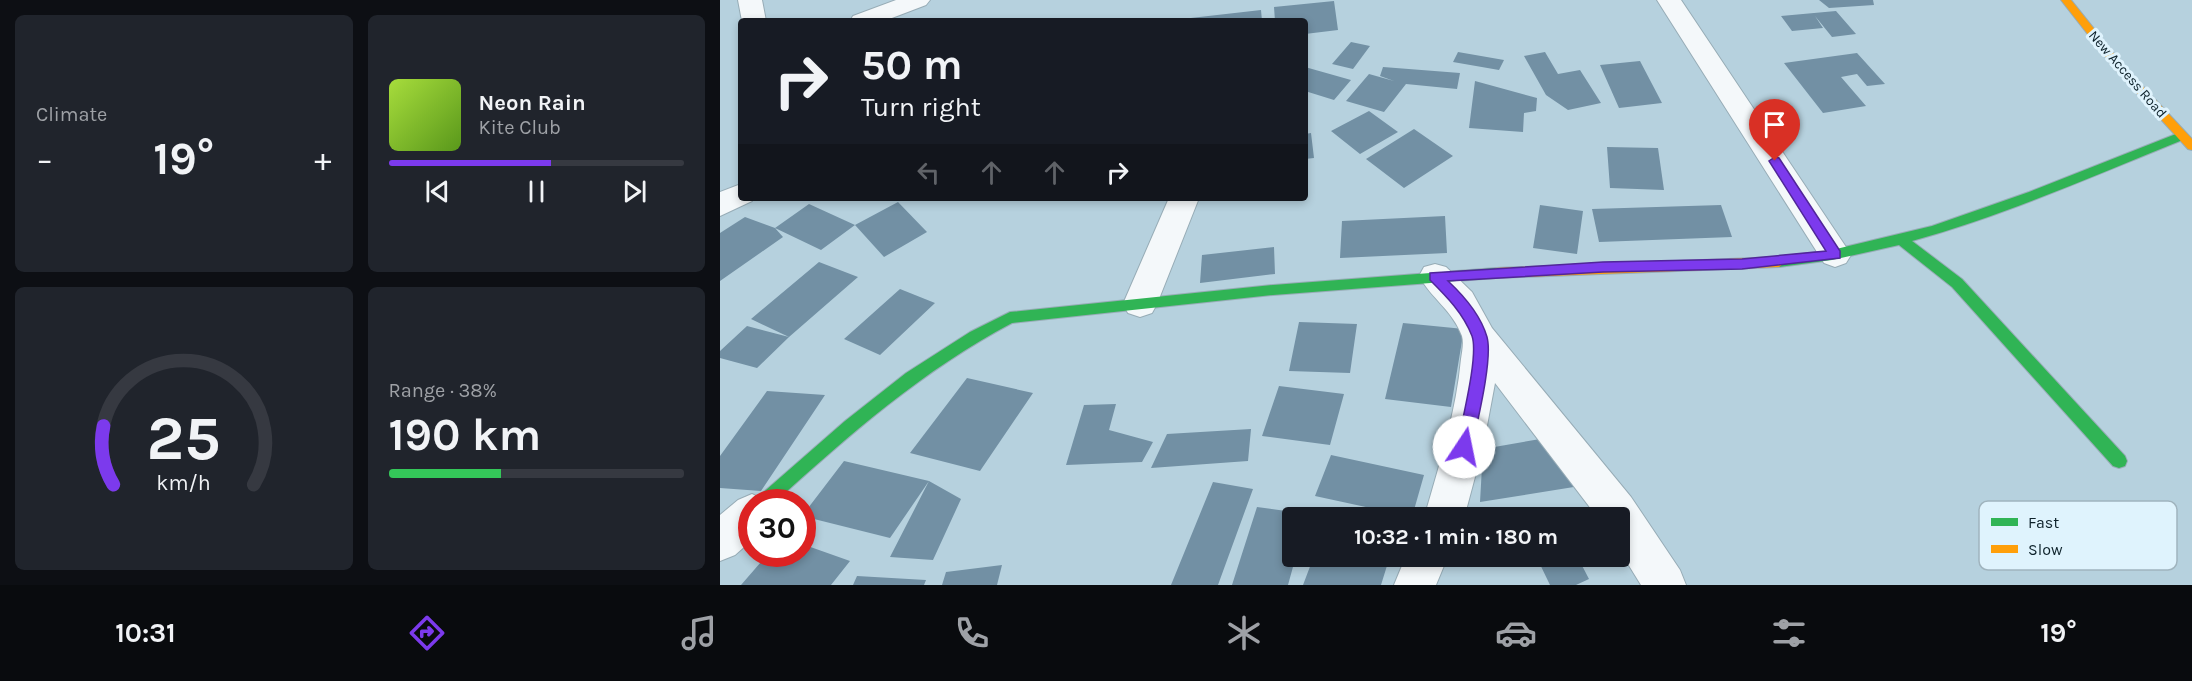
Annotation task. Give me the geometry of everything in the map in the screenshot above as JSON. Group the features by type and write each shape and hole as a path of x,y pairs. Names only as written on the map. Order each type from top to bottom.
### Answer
{"street":[{"path":"750,0 753,18"},
{"path":"870,18 918,0"},
{"path":"1669,0 1835,255"},
{"name":"New Access Road","path":"2066,0 2119,67 2192,146"},
{"path":"779,489 867,412 939,354 974,333 1010,318 1435,276 1603,267 1742,264 1835,255 1938,231 2181,136"},
{"path":"720,205 738,196"},
{"path":"1140,304 1183,201"},
{"path":"1902,240 1957,283 2119,460"},
{"path":"1435,276 1460,301 1480,338 1617,510 1665,585"},
{"path":"1447,507 1464,447 1477,382 1480,338"},
{"path":"720,541 738,525"},
{"path":"1415,585 1422,567"}],"building":[{"path":"1819,0 1873,0 1874,5 1829,8"},
{"path":"1334,1 1338,30 1308,34 1308,18 1275,18 1274,7"},
{"path":"1261,10 1262,18 1191,18"},
{"path":"1836,11 1856,34 1832,37 1815,16 1823,28 1792,31 1781,16"},
{"path":"1351,42 1370,46 1353,69 1332,64"},
{"path":"1458,52 1504,60 1499,70 1453,62"},
{"path":"1545,52 1558,74 1580,70 1601,103 1568,110 1546,95 1524,56"},
{"path":"1857,53 1885,84 1867,86 1857,74 1841,77 1866,106 1823,113 1784,63"},
{"path":"1640,61 1662,103 1619,108 1600,65"},
{"path":"1383,67 1460,73 1457,89 1406,84 1384,112 1346,101 1369,74 1394,81 1380,76"},
{"path":"1308,68 1351,80 1334,100 1308,92"},
{"path":"1475,81 1537,98 1536,111 1524,113 1523,132 1469,128"},
{"path":"1369,111 1398,132 1360,154 1331,131"},
{"path":"1414,129 1453,156 1404,188 1366,159"},
{"path":"1311,133 1314,158 1308,159 1308,134"},
{"path":"1607,147 1658,148 1664,190 1610,188"},
{"path":"898,202 927,232 884,257 855,225"},
{"path":"809,204 855,225 821,250 775,228"},
{"path":"1540,205 1583,211 1577,254 1533,248"},
{"path":"1721,205 1732,237 1599,242 1592,209"},
{"path":"1445,216 1447,253 1340,258 1342,221"},
{"path":"745,217 775,228 783,237 720,281 720,233"},
{"path":"1274,247 1275,274 1200,283 1202,255"},
{"path":"819,262 858,277 789,337 751,319"},
{"path":"900,289 935,303 880,355 844,339"},
{"path":"1299,322 1357,324 1350,373 1289,371"},
{"path":"1403,323 1464,329 1451,407 1385,399"},
{"path":"747,326 789,337 757,368 720,358 720,351"},
{"path":"967,378 1033,393 980,471 910,453"},
{"path":"1279,386 1344,394 1330,445 1262,436"},
{"path":"767,391 825,395 762,489 720,488 720,456"},
{"path":"1116,404 1109,430 1153,442 1142,462 1066,465 1084,405"},
{"path":"1251,429 1248,461 1151,468 1167,434"},
{"path":"1546,438 1580,486 1480,502 1483,449"},
{"path":"1331,455 1424,475 1415,507 1366,507 1315,496"},
{"path":"844,461 929,481 890,538 816,520 816,498"},
{"path":"929,481 961,499 933,560 890,557"},
{"path":"1213,482 1253,489 1218,585 1171,585"},
{"path":"1257,507 1282,510 1282,567 1293,567 1288,585 1232,585"},
{"path":"816,549 850,561 831,585 741,585 757,567 816,567"},
{"path":"1002,565 997,585 942,585 946,572"},
{"path":"1310,567 1387,567 1381,585 1303,585"},
{"path":"1541,567 1583,567 1589,579 1576,585 1550,585"},
{"path":"857,576 926,580 924,585 853,585"}],"traffic: fast":[{"path":"1779,262 1832,255 1934,230 2034,195 2181,136"},
{"path":"1902,240 1957,283 2119,461"},
{"path":"779,489 851,425 911,378 942,356 1010,318 1273,290 1496,273"}],"traffic: slow":[{"path":"2066,0 2119,67 2192,146"},
{"path":"1496,273 1779,262"}],"route":[{"path":"1464,447 1477,382 1480,338 1460,301 1435,276 1603,267 1742,264 1835,255 1775,161"}]}
